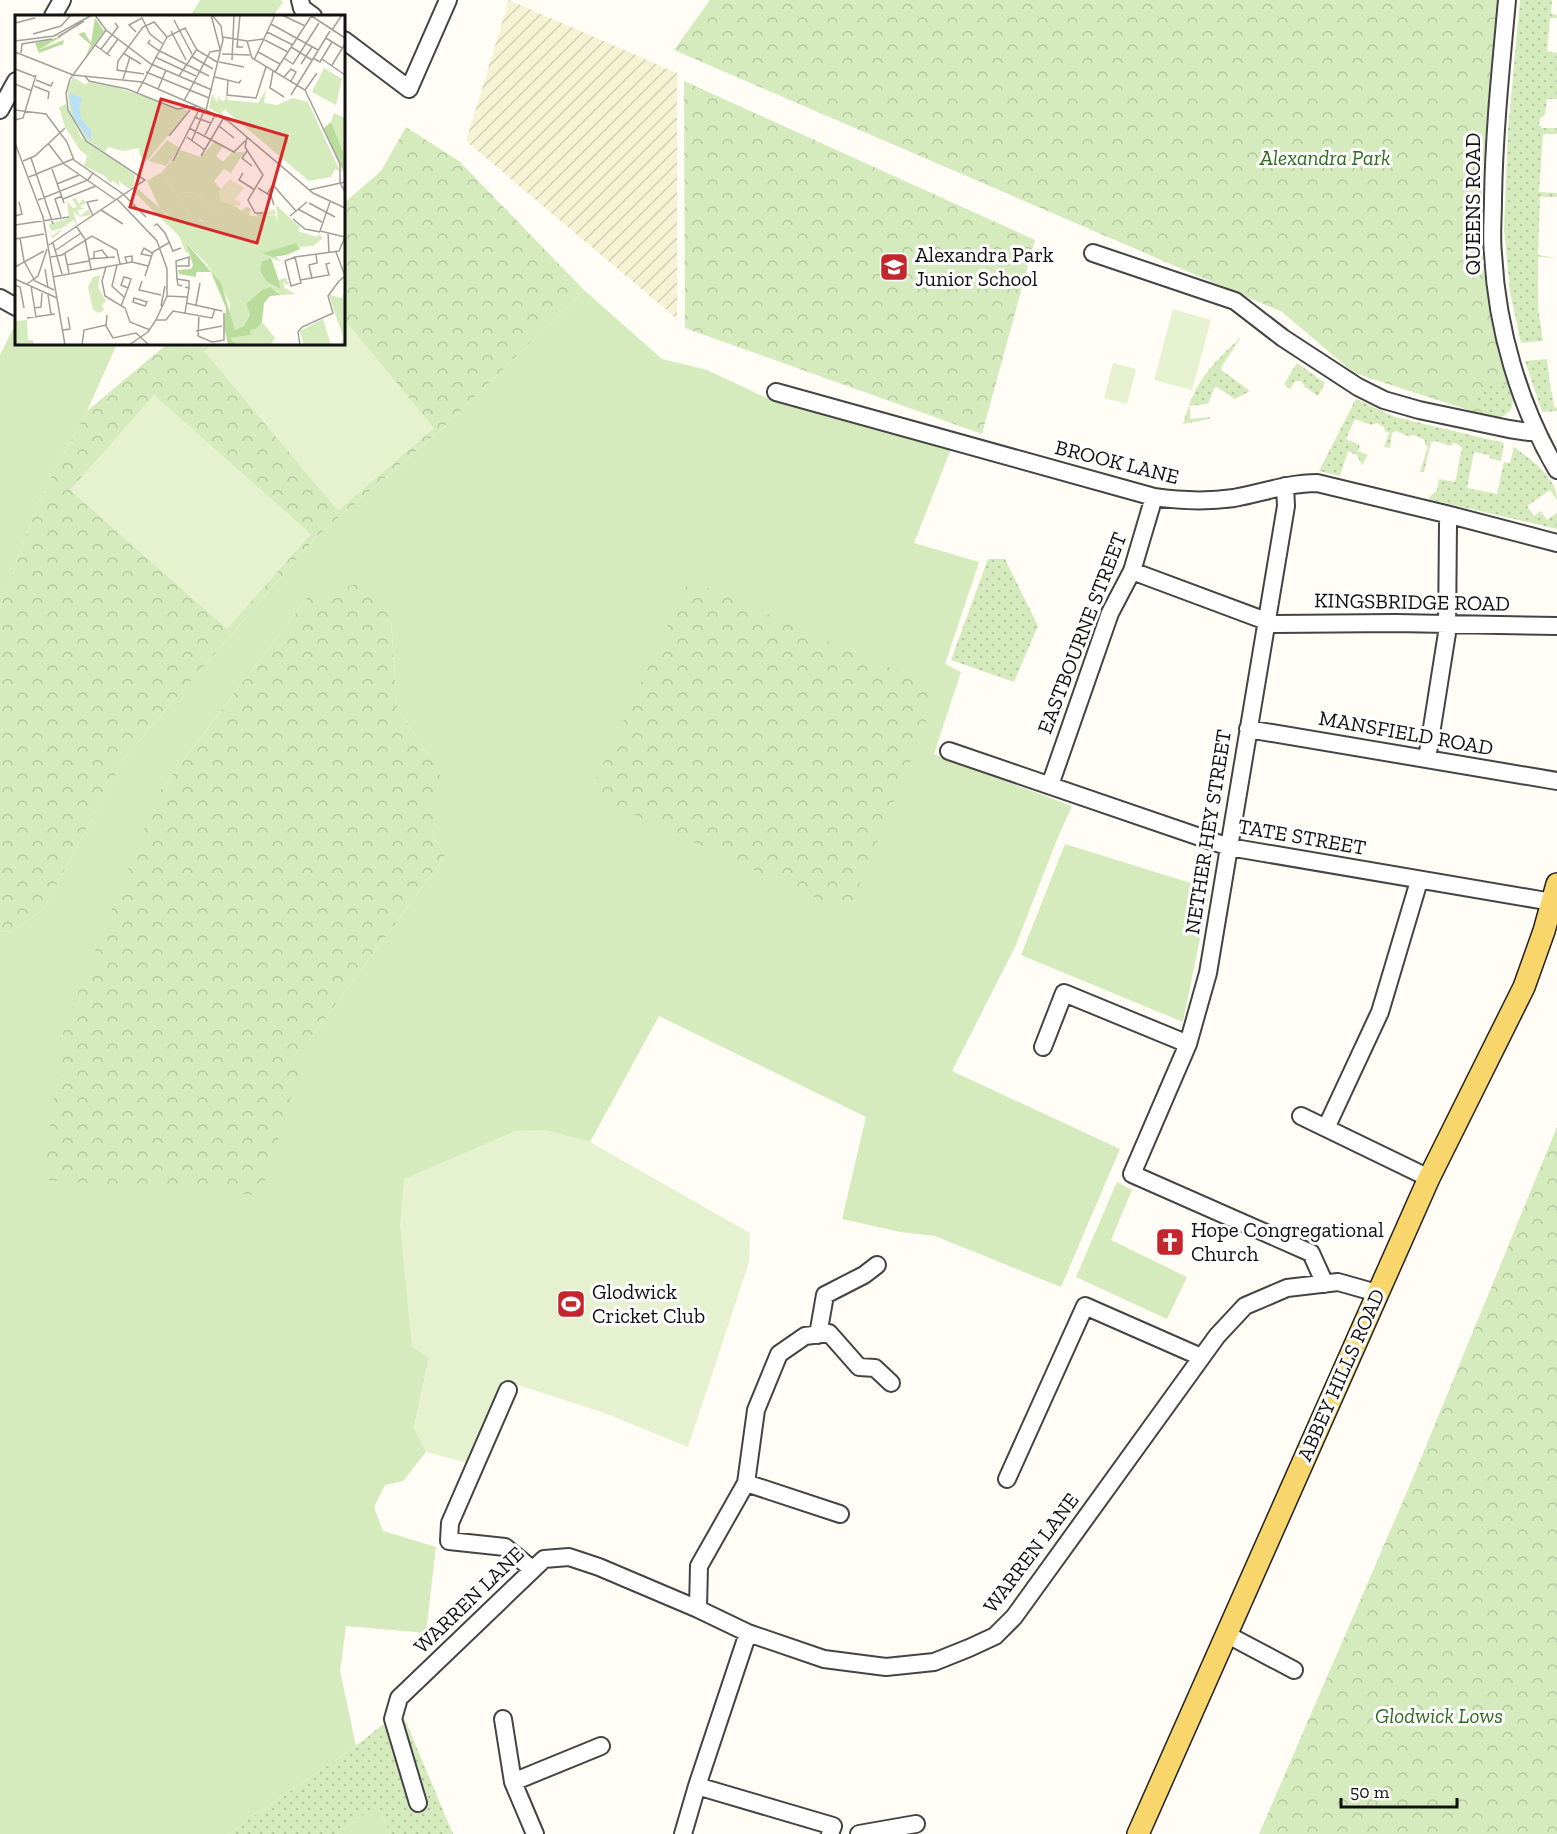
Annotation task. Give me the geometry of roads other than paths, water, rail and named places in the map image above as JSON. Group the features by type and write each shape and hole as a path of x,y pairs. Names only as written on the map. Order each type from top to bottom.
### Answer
{"main road":[{"name":"ABBEY HILLS ROAD","path":"1138,1834 1429,1178 1524,987 1555,893"}],"street":[{"path":"53,15 62,0"},
{"path":"300,0 302,9 311,15"},
{"path":"345,41 409,89 448,0"},
{"name":"QUEENS ROAD","path":"1507,0 1495,131 1492,251 1495,281 1515,373 1535,429 1557,470"},
{"path":"0,110 15,83"},
{"path":"1093,253 1235,301 1283,338 1358,387 1384,400 1419,410 1509,429 1529,432 1535,429"},
{"path":"0,298 15,306"},
{"name":"BROOK LANE","path":"776,392 1154,497 1184,502 1209,501 1302,483 1317,483 1557,543"},
{"name":"NETHER HEY STREET","path":"1285,486 1286,506 1208,973 1188,1044 1132,1174 1311,1252 1325,1284"},
{"name":"EASTBOURNE STREET","path":"1050,785 1110,613 1132,571 1154,497"},
{"path":"1427,759 1448,624 1448,523 1450,515"},
{"name":"KINGSBRIDGE ROAD","path":"1132,571 1274,624 1557,626"},
{"name":"MANSFIELD ROAD","path":"1248,729 1557,781"},
{"name":"TATE STREET","path":"949,751 1229,847 1419,881 1555,893"},
{"path":"1326,1128 1380,1012 1419,881"},
{"path":"1043,1047 1064,993 1188,1044"},
{"path":"1301,1116 1429,1178"},
{"path":"823,1334 825,1295 864,1275 878,1265"},
{"name":"WARREN LANE","path":"418,1803 393,1719 399,1698 544,1559 569,1557 599,1567 748,1633 824,1659 886,1667 934,1662 995,1636 1014,1617 1217,1336 1245,1306 1287,1288 1338,1282 1377,1293"},
{"path":"1007,1479 1085,1306 1202,1357"},
{"path":"698,1609 699,1566 746,1483 756,1410 779,1354 805,1336 823,1334 859,1367 875,1368 891,1383"},
{"path":"508,1390 450,1523 448,1540 505,1547 532,1569"},
{"path":"746,1483 840,1514"},
{"path":"683,1834 748,1633"},
{"path":"1226,1634 1294,1670"},
{"path":"503,1719 513,1782 535,1834"},
{"path":"513,1782 601,1746"},
{"path":"697,1786 832,1830 858,1834 916,1824"}],"place":[{"name":"Alexandra Park Junior School","path":"894,267"},
{"name":"Hope Congregational Church","path":"1170,1242"},
{"name":"Glodwick Cricket Club","path":"571,1304"}],"park label":[{"name":"Alexandra Park","path":"1325,158"},
{"name":"Glodwick Lows","path":"1439,1716"}]}
